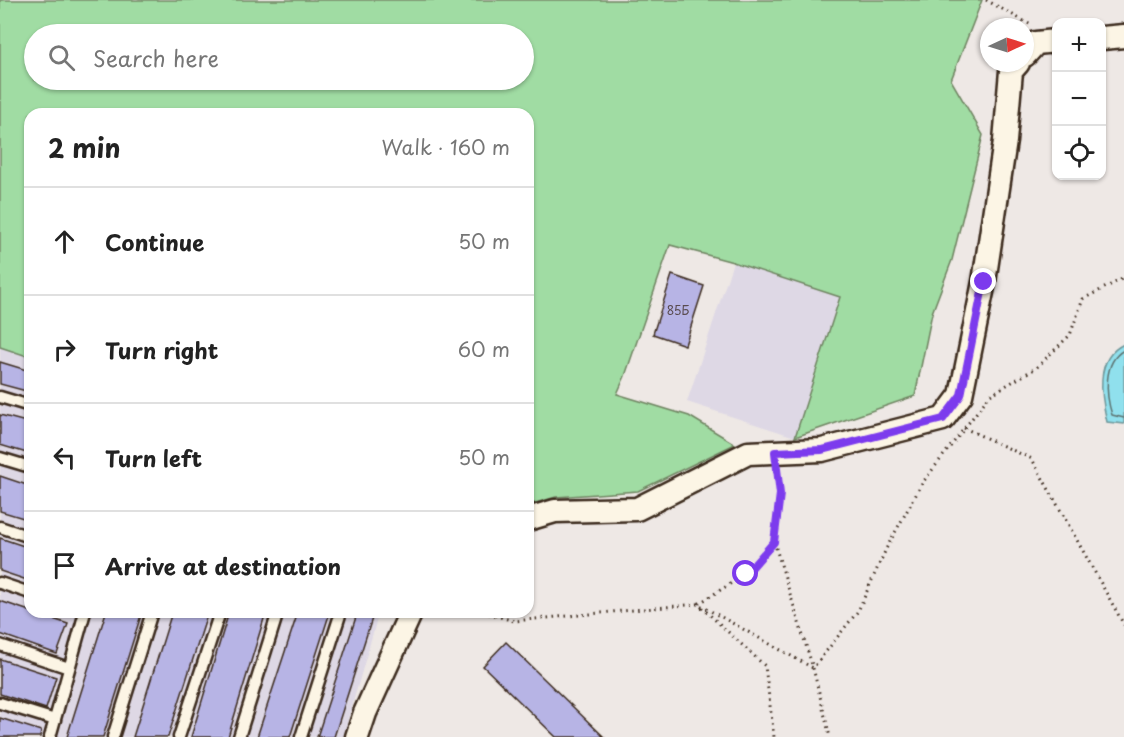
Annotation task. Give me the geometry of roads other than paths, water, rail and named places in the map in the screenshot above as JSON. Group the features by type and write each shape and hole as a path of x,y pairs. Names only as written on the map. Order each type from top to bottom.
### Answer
{"street":[{"path":"1106,38 1124,36"},
{"path":"1034,45 1052,41"},
{"path":"534,517 555,511 637,509 748,453 822,450 943,419 961,395 984,282 1005,141 1011,72"},
{"path":"357,737 365,713 408,618"}],"lane":[{"path":"0,397 24,404"},
{"path":"0,458 24,465"},
{"path":"0,527 24,535"},
{"path":"0,583 24,591"},
{"path":"50,737 83,618"},
{"path":"113,737 150,618"},
{"path":"180,737 218,618"},
{"path":"239,737 276,618"},
{"path":"301,737 339,618"},
{"path":"0,645 69,668"},
{"path":"0,703 55,720"}],"water":[{"path":"1124,344 1124,424 1107,422 1102,378 1108,358 1114,350"}]}
